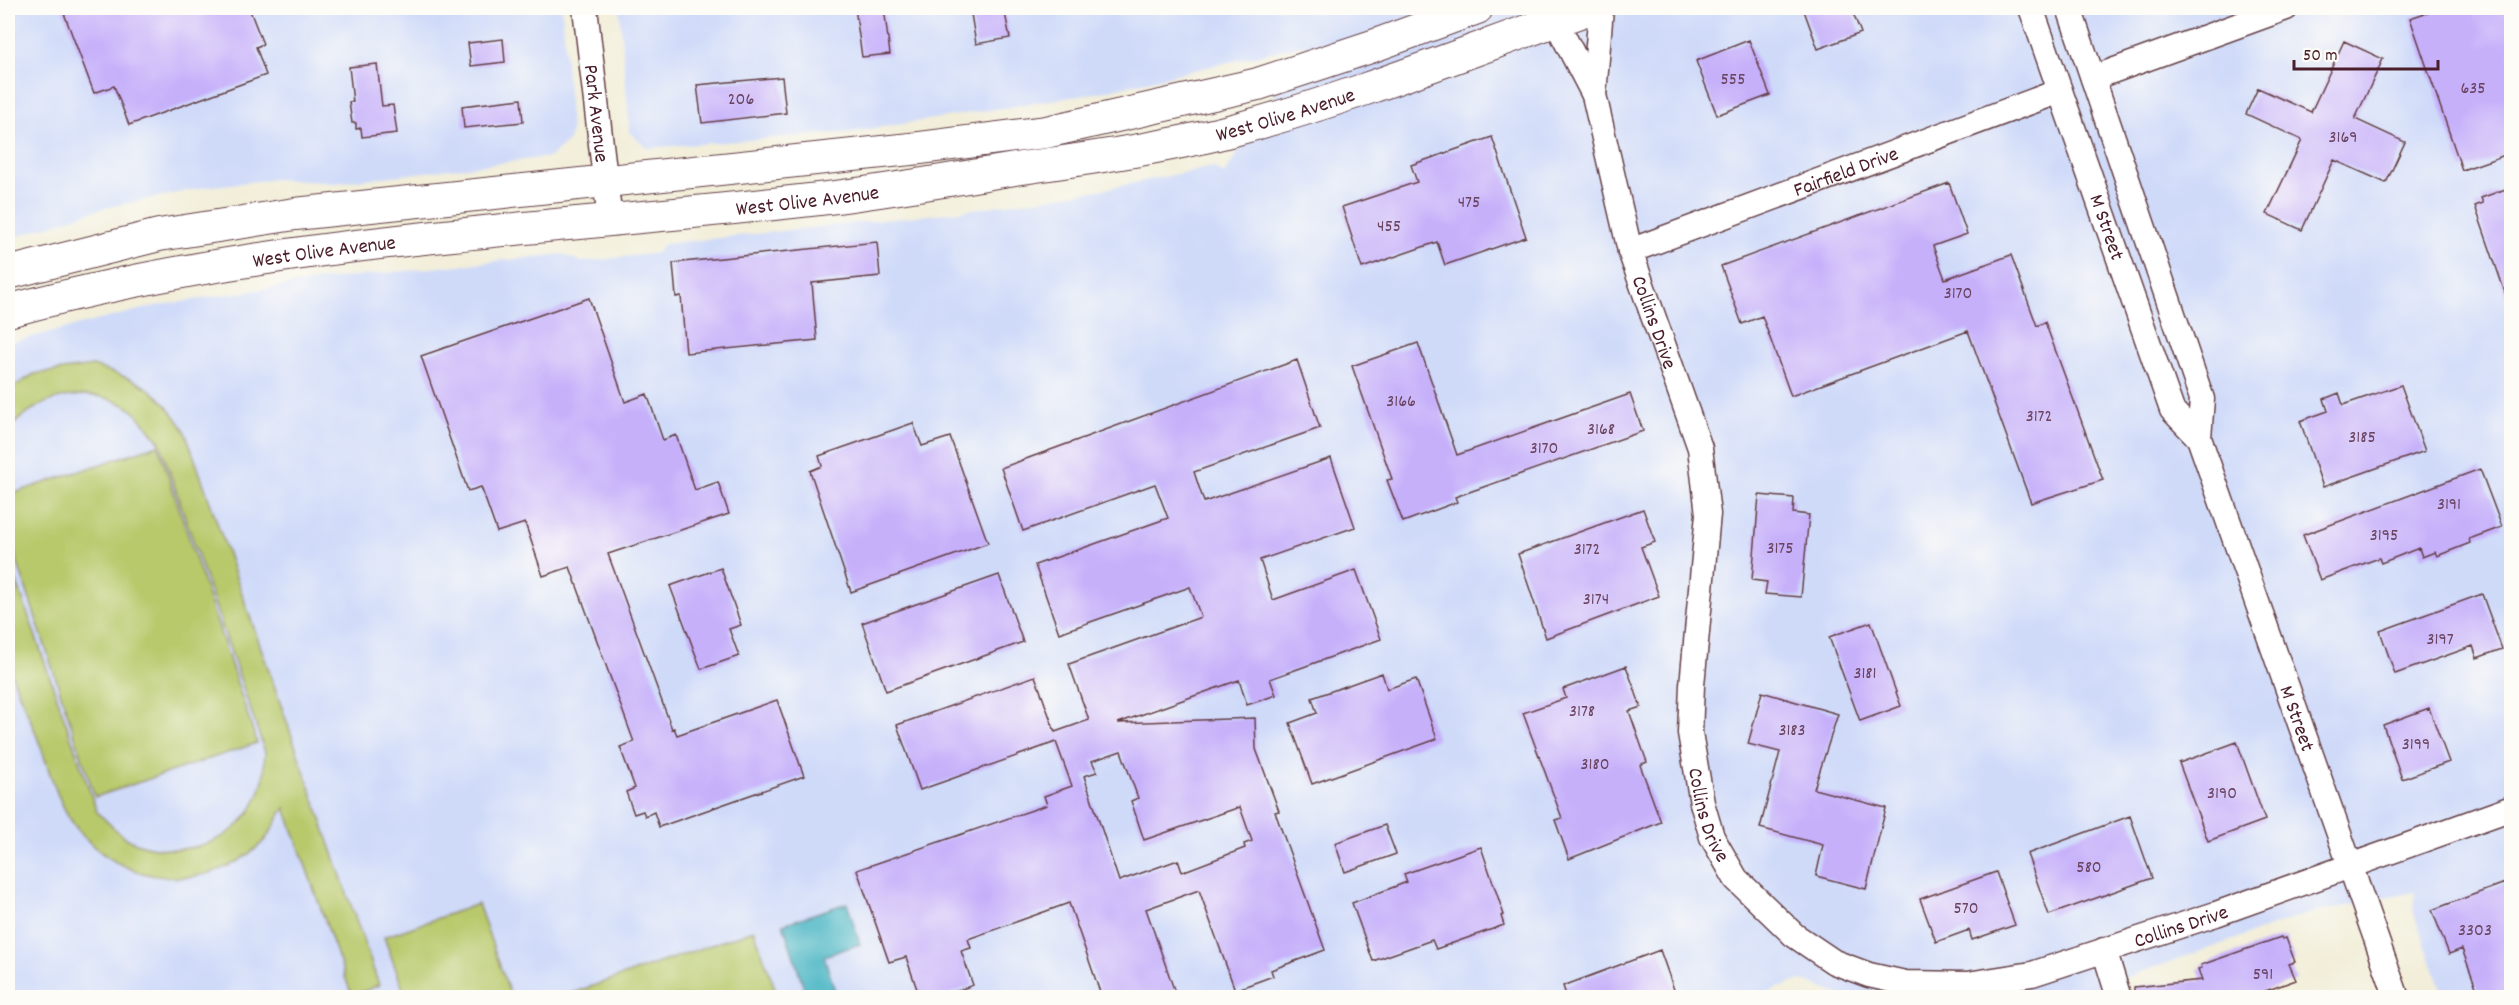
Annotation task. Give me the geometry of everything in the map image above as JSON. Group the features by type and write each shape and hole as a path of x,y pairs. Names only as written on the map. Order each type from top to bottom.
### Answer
{"main road":[{"name":"West Olive Avenue","path":"8,273 159,235 295,214 606,182 1046,132 1258,84 1373,46 1477,8"},
{"path":"1554,12 1591,8"},
{"name":"West Olive Avenue","path":"8,311 63,296 168,275 307,253 840,196 1082,159 1235,129 1449,60 1467,40 1482,30 1554,12"},
{"path":"63,296 81,278 147,260 156,251 159,235"}],"street":[{"name":"Park Avenue","path":"585,8 610,221"},
{"name":"Collins Drive","path":"1594,94 1601,8"},
{"name":"M Street","path":"2031,8 2172,410 2199,438"},
{"name":"M Street","path":"2068,8 2202,399 2199,438 2397,998"},
{"path":"2093,78 2286,8"},
{"name":"Collins Drive","path":"1554,12 1594,94 1630,250 1700,448 1708,514 1691,689 1690,733 1693,760 1712,837 1736,879 1794,935 1833,961 1869,975 1905,983 1967,984 2032,974 2216,914 2351,863 2511,808"},
{"name":"Fairfield Drive","path":"1630,250 2060,91"},
{"path":"2104,950 2119,998"}],"shaded area":[{"path":"8,8 562,8 571,132 569,140 550,157 334,183 275,179 206,187 100,209 8,239"},
{"path":"619,8 2511,8 2511,997 2444,997 2413,911 2415,892 2307,914 2067,998 1846,997 1801,980 1750,998 8,998 8,343 155,306 321,280 562,254 582,262 657,253 664,244 956,212 1099,190 1213,167 1224,174 1306,44 1096,93 852,132 647,148 630,133"}],"green space":[{"path":"93,366 136,382 157,395 185,431 379,985 352,996 285,808 263,842 241,859 217,871 191,877 165,877 140,872 116,862 94,846 68,816 10,666 6,621 8,557 97,812 120,834 136,843 155,848 195,847 213,841 229,832 244,819 255,803 264,772 265,752 159,441 132,410 117,402 83,395 49,401 20,419 8,431 8,391 10,389 34,374"},
{"path":"158,445 257,743 95,797 8,534 8,495"},
{"path":"478,904 511,997 406,997 384,937"},
{"path":"754,930 778,997 561,997"}],"water":[{"path":"847,903 860,944 824,956 837,997 807,997 783,924"}],"building":[{"path":"62,8 249,8 263,44 256,47 266,75 129,125 114,86 94,93"},
{"path":"855,8 884,8 890,54 862,57"},
{"path":"970,8 1004,8 1010,38 976,44"},
{"path":"1803,8 1851,8 1861,33 1818,49"},
{"path":"2440,8 2511,8 2511,153 2462,170 2410,18"},
{"path":"503,39 505,62 471,66 468,43"},
{"path":"1749,40 1770,95 1717,115 1696,61"},
{"path":"2344,41 2383,59 2355,119 2405,142 2386,183 2334,160 2302,230 2267,214 2302,140 2246,114 2258,88 2311,112"},
{"path":"377,64 382,106 393,105 397,133 362,137 361,128 356,129 356,123 352,123 349,102 353,102 349,67"},
{"path":"782,77 786,113 702,123 697,85"},
{"path":"521,99 523,122 464,128 462,106"},
{"path":"1492,137 1526,237 1445,265 1437,242 1362,268 1342,207 1417,182 1411,165"},
{"path":"1949,183 1967,234 1933,246 1945,279 2011,255 2037,326 2045,322 2103,480 2031,503 1968,331 1791,396 1762,316 1742,324 1721,266"},
{"path":"2511,187 2511,304 2509,304 2475,206 2483,203 2481,198"},
{"path":"877,242 880,276 812,283 817,340 686,353 681,296 676,297 673,263"},
{"path":"589,298 625,402 647,394 663,440 676,435 695,490 718,482 729,514 608,554 672,729 674,728 677,735 777,700 804,776 659,827 654,812 645,816 643,811 634,814 626,792 635,788 620,747 634,742 570,567 543,576 525,523 497,532 481,487 468,491 421,356"},
{"path":"1418,343 1457,455 1630,394 1643,431 1455,497 1457,502 1403,522 1387,480 1392,479 1352,366"},
{"path":"1297,360 1320,428 1194,472 1204,502 1331,458 1355,527 1260,560 1273,600 1356,570 1381,639 1270,679 1276,695 1247,705 1239,680 1118,723 1255,718 1256,749 1279,811 1275,812 1325,950 1271,970 1273,976 1235,990 1199,890 1146,909 1177,998 1102,998 1069,903 968,939 971,948 961,951 973,985 938,998 920,998 906,957 889,962 857,870 1047,805 1044,796 1072,786 1056,742 920,790 897,725 1035,676 1055,732 1089,720 1069,664 1201,617 1190,587 1059,633 1035,565 1168,518 1155,484 1023,531 1001,468","holes":["1121,751 1138,798 1131,801 1144,840 1240,807 1252,841 1244,844 1245,848 1182,872 1178,860 1119,881 1084,776 1097,772 1092,761"]},
{"path":"2401,385 2425,451 2323,487 2300,421 2328,411 2324,399 2339,393 2343,405"},
{"path":"913,423 922,446 950,437 988,543 851,592 810,471 822,466 819,456"},
{"path":"2480,469 2502,527 2469,539 2470,543 2437,556 2435,552 2422,557 2419,548 2381,563 2379,558 2320,580 2303,535"},
{"path":"1759,495 1794,498 1793,513 1809,515 1801,597 1765,594 1767,582 1752,580"},
{"path":"1643,509 1655,542 1641,547 1659,596 1546,638 1518,554"},
{"path":"721,568 741,625 729,629 739,656 701,669 670,586"},
{"path":"999,575 1023,642 886,691 862,623"},
{"path":"2482,594 2502,649 2477,658 2473,646 2395,674 2380,631"},
{"path":"1871,622 1901,706 1860,721 1829,637"},
{"path":"1626,666 1641,707 1629,711 1647,762 1640,765 1661,822 1569,859 1555,820 1562,818 1523,713 1566,698 1563,689"},
{"path":"1382,673 1387,689 1416,679 1437,739 1312,784 1290,723 1317,713 1312,698"},
{"path":"1762,692 1838,714 1814,789 1886,808 1866,889 1816,876 1823,845 1760,828 1780,752 1748,744"},
{"path":"2429,708 2449,762 2402,779 2383,725"},
{"path":"2237,742 2265,820 2208,841 2179,763"},
{"path":"2130,816 2152,878 2049,915 2027,854"},
{"path":"1385,825 1396,854 1345,872 1335,843"},
{"path":"1481,847 1504,915 1501,916 1504,925 1436,949 1432,940 1373,961 1352,903 1407,882 1404,874"},
{"path":"1996,872 2015,925 1972,940 1969,930 1936,942 1920,899"},
{"path":"2505,883 2511,901 2511,998 2480,998 2462,949 2449,954 2432,910"},
{"path":"2281,937 2286,938 2295,962 2289,964 2296,980 2246,998 2134,998 2134,987 2202,980 2198,969 2202,968 2201,965"},
{"path":"1660,950 1677,998 1567,998 1563,986"}]}
